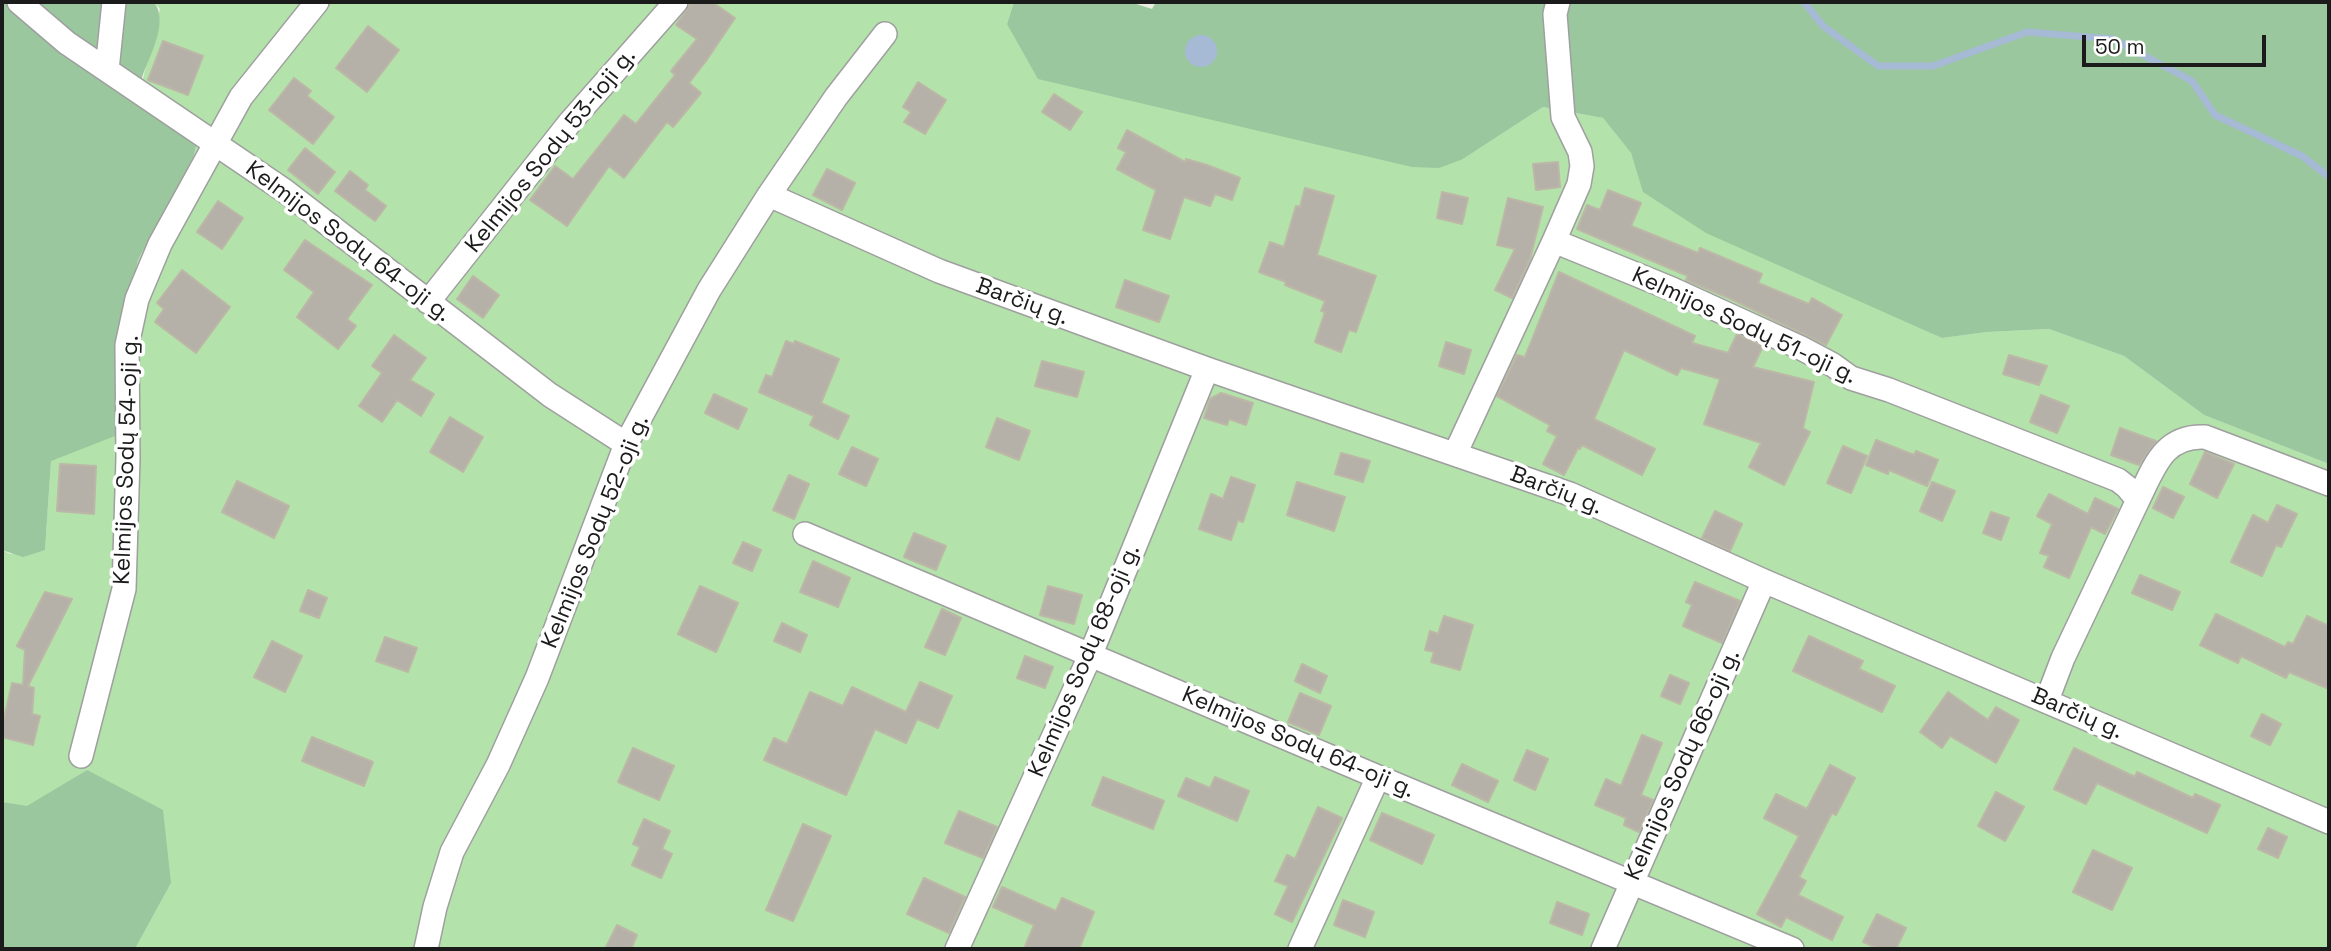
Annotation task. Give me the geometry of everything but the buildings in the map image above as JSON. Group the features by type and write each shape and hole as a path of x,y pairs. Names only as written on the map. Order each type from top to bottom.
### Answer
{"street":[{"name":"Kelmijos Sodų 64-oji g.","path":"19,2 67,43 285,191 550,395 626,444"},
{"path":"107,70 114,2"},
{"name":"Kelmijos Sodų 54-oji g.","path":"81,756 124,589 128,458 127,345 137,299 160,244 241,97 317,2"},
{"name":"Kelmijos Sodų 53-ioji g.","path":"428,302 571,121 676,2"},
{"path":"1455,454 1578,184 1582,166 1580,152 1563,117 1555,14 1558,2"},
{"name":"Kelmijos Sodų 52-oji g.","path":"426,949 435,907 452,852 498,765 537,678 626,444 709,289 836,97 885,34"},
{"name":"Barčių g.","path":"769,195 939,271 1207,369 1570,494 1764,581 2329,822"},
{"name":"Kelmijos Sodų 51-oji g.","path":"1554,241 1672,289 1801,348 1851,378 1889,390 2118,480 2138,500"},
{"name":"Kelmijos Sodų 68-oji g.","path":"957,949 1090,656 1207,369"},
{"path":"2047,700 2063,657 2138,500 2166,449 2178,440 2205,436 2329,484"},
{"name":"Kelmijos Sodų 64-oji g.","path":"805,534 1791,949"},
{"name":"Kelmijos Sodų 66-oji g.","path":"1603,949 1764,581"},
{"path":"1300,949 1378,777"}],"green space":[{"path":"2,2 154,2 160,19 159,29 142,83 203,121 193,158 138,260 120,346 115,436 51,461 45,550 23,557 2,550"},
{"path":"154,2 1014,2 1007,24 1463,159 1543,107 1603,118 1631,153 1644,192 1942,338 1987,332 2049,329 2124,356 2204,415 2329,464 2329,949 135,949 171,883 87,770 27,807 2,802 2,550 10,554 45,550 51,460 120,346 138,260 193,158 203,121 142,83 160,9"},
{"path":"1014,2 1130,2 1152,9 1156,2 2329,2 2329,464 2204,415 2124,356 2049,329 1987,332 1942,338 1706,233 1643,192 1631,153 1603,118 1543,107 1463,159 1439,168 1412,167 1038,79 1007,24"},
{"path":"87,770 163,810 171,883 135,949 2,949 2,802 27,806"}],"water":[{"path":"1201,35 1212,40 1217,51 1212,62 1201,67 1190,62 1185,51 1190,40"}],"waterway":[{"path":"1804,2 1823,26 1878,66 1933,66 2027,32 2113,39 2192,81 2215,115 2302,156 2329,177"}]}
